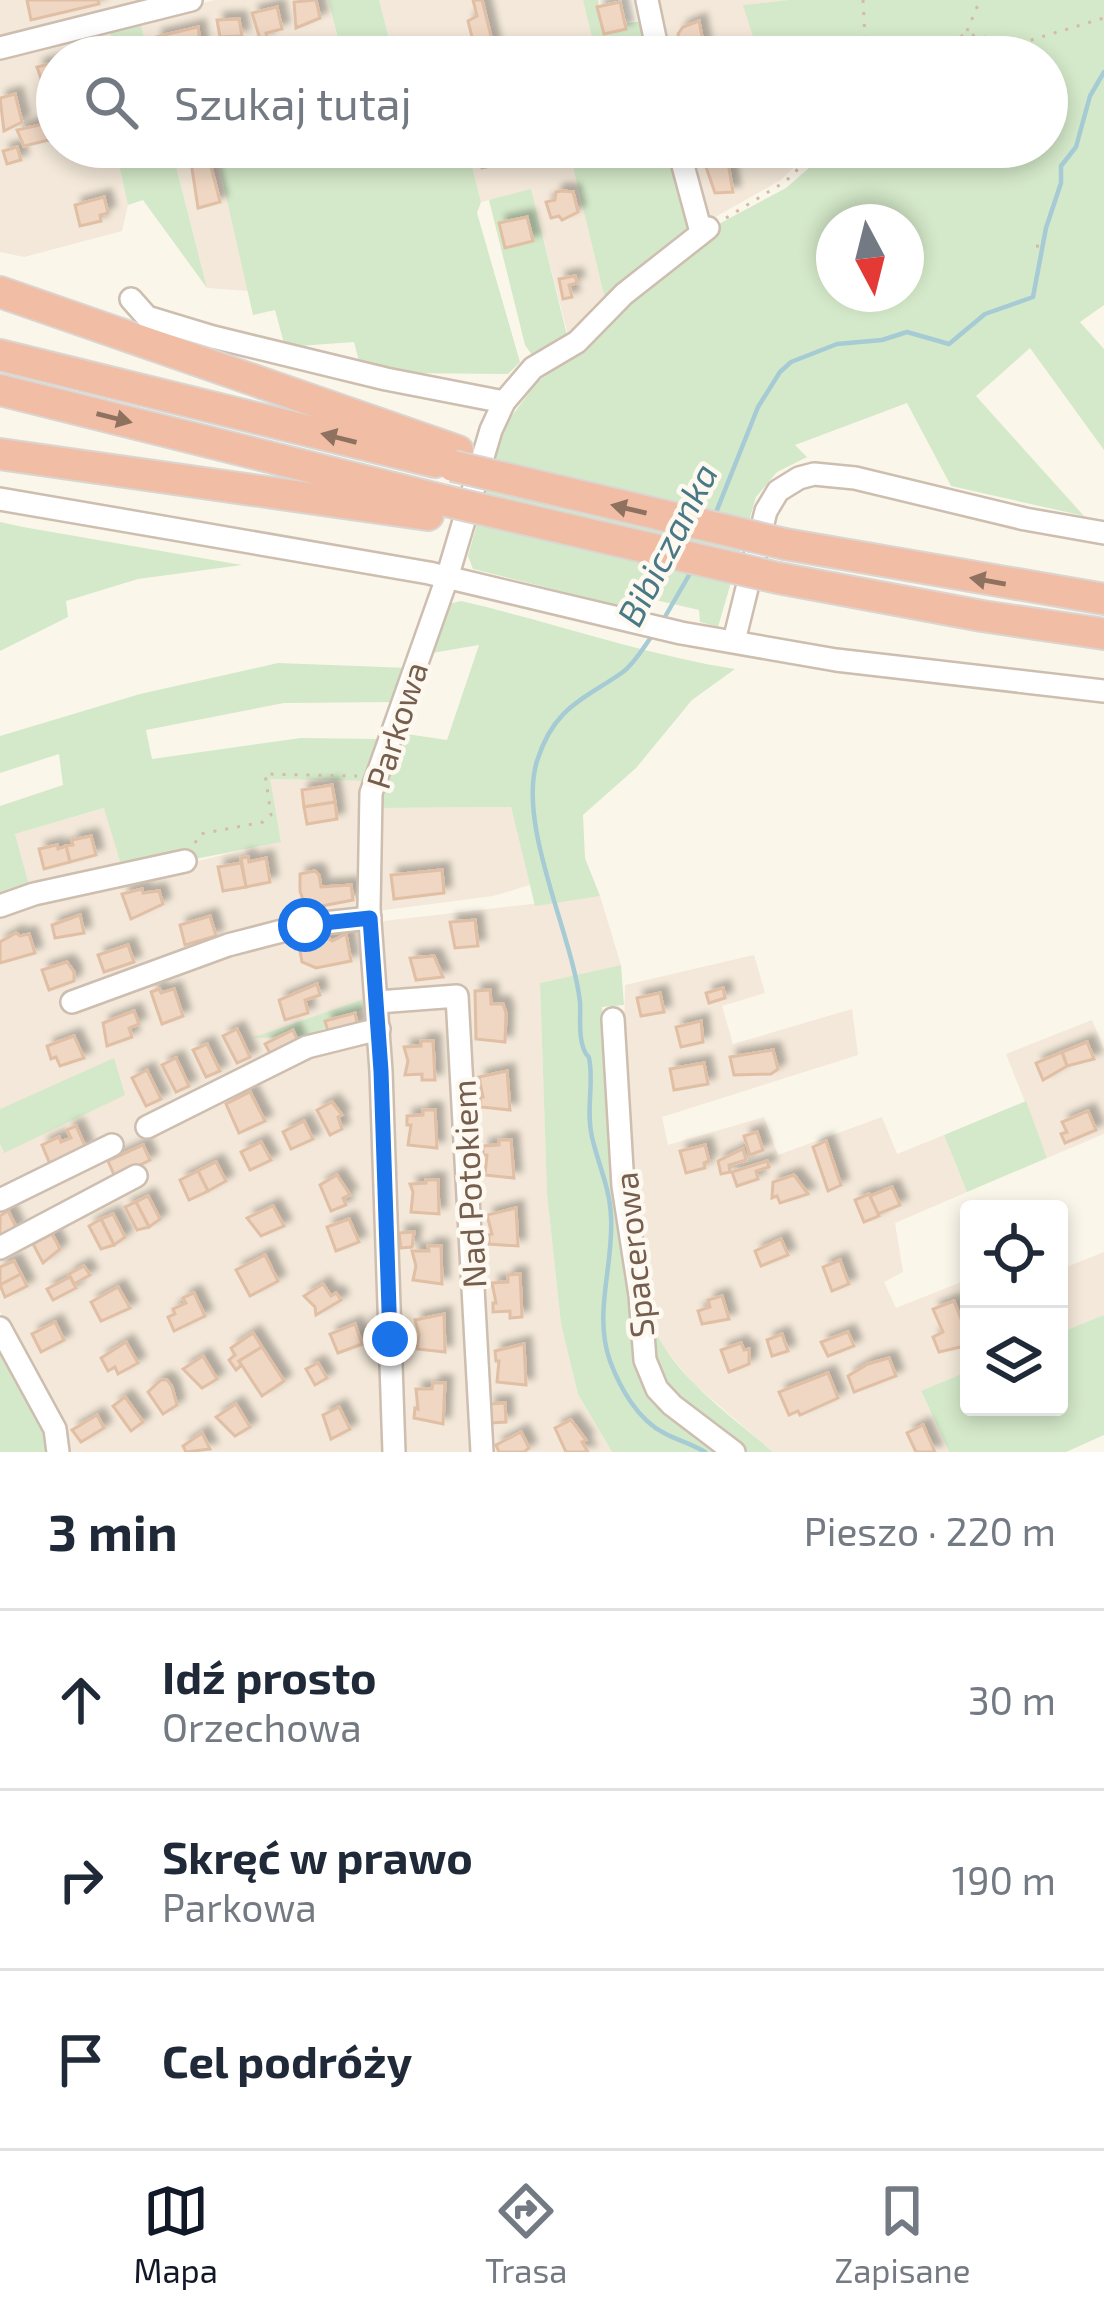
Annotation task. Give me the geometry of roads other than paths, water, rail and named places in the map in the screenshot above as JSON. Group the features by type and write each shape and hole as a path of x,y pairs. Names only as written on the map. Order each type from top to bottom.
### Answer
{"highway":[{"path":"0,292 552,490 784,544 1104,599"},
{"path":"0,355 455,459"},
{"path":"0,390 443,509"},
{"path":"0,454 539,524 778,578 1104,634"}],"street":[{"path":"48,36 191,0"},
{"path":"647,0 655,36"},
{"path":"0,48 36,39"},
{"name":"Parkowa","path":"394,1452 379,1029 370,918 371,793 448,578 490,430 504,402 533,368 577,342 624,294 705,230 685,168"},
{"path":"130,299 147,317 213,337 504,402"},
{"path":"734,641 766,511 778,491 799,478 814,474 855,478 1104,533"},
{"path":"0,499 448,578 636,623 836,660 1104,691"},
{"path":"0,906 185,861"},
{"path":"72,1002 228,945 305,925 370,918"},
{"name":"Nad Potokiem","path":"377,1002 457,996 482,1452"},
{"name":"Spacerowa","path":"613,1019 623,1186 646,1360 657,1389 672,1405 734,1452"},
{"path":"147,1126 308,1047 379,1029"},
{"path":"0,1200 112,1145"},
{"path":"0,1248 136,1176"},
{"path":"0,1328 55,1429 58,1452"}],"waterway":[{"name":"Bibiczanka","path":"1068,157 1104,72"},
{"name":"Bibiczanka","path":"715,515 758,407 791,362 837,344 882,340 907,332 949,344 985,314 1033,297 1061,168"},
{"name":"Bibiczanka","path":"662,622 692,570"},
{"name":"Bibiczanka","path":"652,636 627,668 571,707 552,728 537,761 534,816 575,974 581,1042 590,1064 590,1128 610,1206 605,1343 638,1412 664,1433 705,1452"}]}
